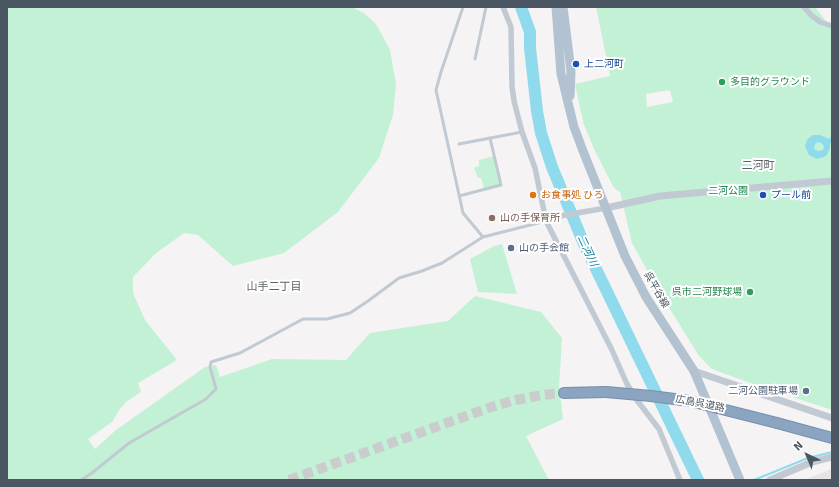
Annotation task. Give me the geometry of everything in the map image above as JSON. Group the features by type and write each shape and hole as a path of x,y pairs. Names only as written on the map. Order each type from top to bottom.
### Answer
{"highway":[{"name":"広島呉道路","path":"564,393 606,392 690,401 832,438"}],"main road":[{"name":"呉平谷線","path":"556,7 561,74 574,127 625,256 646,297 694,372 740,480"},
{"name":"呉平谷線","path":"564,7 572,71 569,104"}],"street":[{"path":"503,7 511,27 512,86 514,101 522,132 535,168 546,221 611,348 627,384 636,399 659,429 680,480"},
{"path":"804,7 820,22 832,26"},
{"path":"546,221 554,217 606,208 660,196 832,181"},
{"path":"694,372 832,418"},
{"path":"770,480 812,462 832,457"}],"lane":[{"path":"463,7 436,90 463,213 483,237"},
{"path":"475,59 486,7"},
{"path":"459,144 522,132"},
{"path":"459,196 501,185 490,138"},
{"path":"81,480 92,474 129,443 206,399 216,389 210,367 211,362 240,353 303,319 327,319 350,313 398,278 442,263 483,237 546,221"}],"shaded area":[{"path":"832,469 832,480 804,480"}],"green space":[{"path":"7,7 352,7 364,13 376,24 390,50 396,84 393,115 379,158 338,212 284,253 233,266 198,235 184,233 156,253 133,277 133,293 145,320 177,360 138,383 141,392 126,402 112,422 88,439 95,449 116,430 205,367 216,365 220,377 272,359 346,360 370,333 448,321 475,296 541,312 562,338 559,386 563,419 526,436 549,480 7,480"},
{"name":"二河公園","path":"596,7 815,7 832,29 832,410 712,369 699,356 657,288 632,243 620,192 614,188 595,151 584,125 575,84 610,76","holes":["670,90 673,102 647,107 646,94"]},
{"path":"494,156 500,184 484,189 481,178 478,178 474,168 479,166 479,160"},
{"path":"502,244 517,294 478,292 470,259 494,246"}],"water":[{"path":"813,135 820,135 829,139 832,136 832,142 827,155 817,159 809,155 805,146 810,137","holes":["820,142 824,146 823,150 819,151 815,150 814,147 816,143"]}],"waterway":[{"name":"二河川","path":"521,7 530,32 530,48 541,133 552,167 584,244 698,480"},
{"path":"754,480 808,458 832,452"}],"tunnel":[{"path":"289,480 491,407 542,395 564,393"}],"place":[{"name":"上二河町","path":"576,64"},
{"name":"多目的グラウンド","path":"722,82"},
{"name":"お食事処 ひろ","path":"533,195"},
{"name":"プール前","path":"763,195"},
{"name":"山の手保育所","path":"492,218"},
{"name":"山の手会館","path":"511,248"},
{"name":"呉市二河野球場","path":"750,292"},
{"name":"二河公園駐車場","path":"806,391"}],"district":[{"name":"二河町","path":"758,166"},
{"name":"山手二丁目","path":"274,287"}]}
